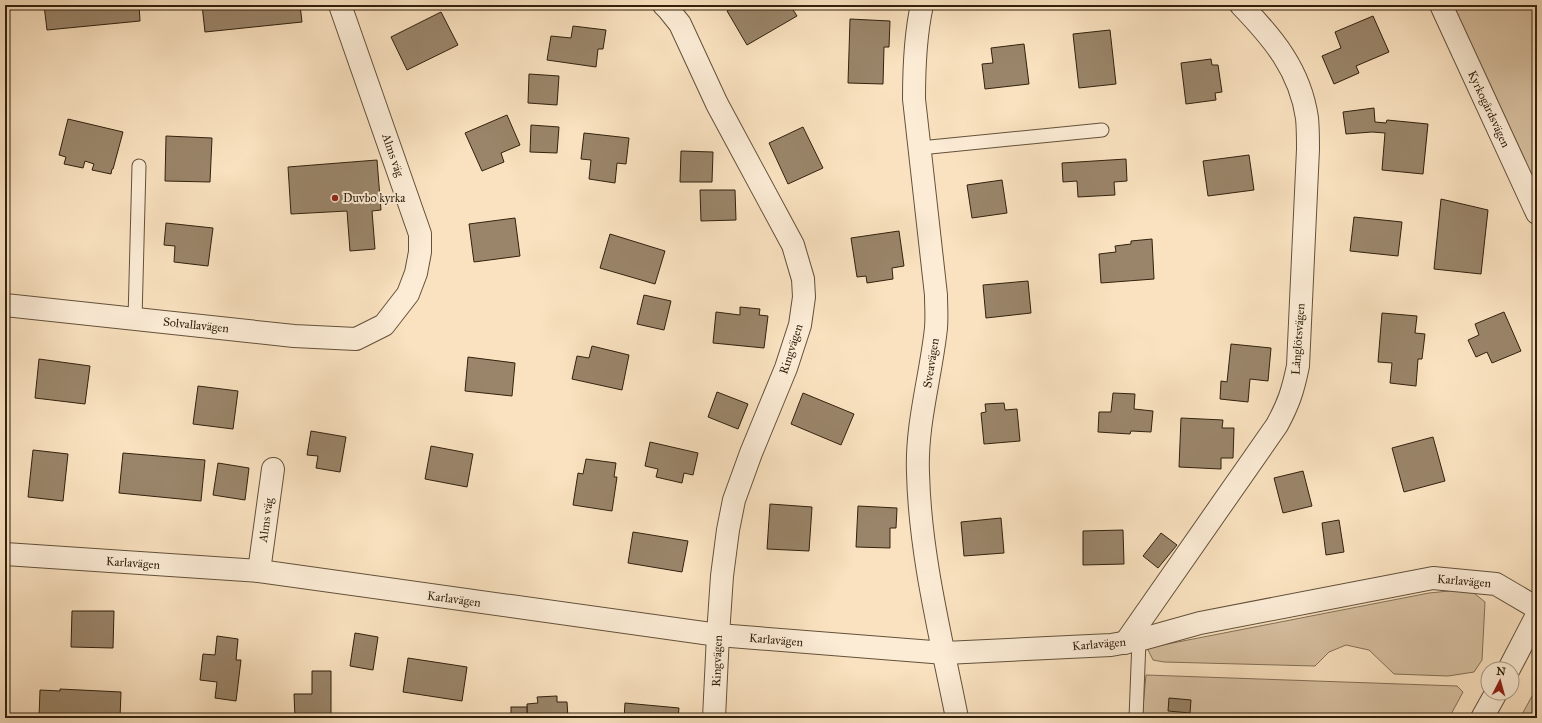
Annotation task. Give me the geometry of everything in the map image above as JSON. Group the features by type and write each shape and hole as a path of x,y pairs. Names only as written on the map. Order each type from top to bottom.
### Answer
{"street":[{"name":"Alms väg","path":"340,5 420,234 420,252 416,273 408,294 384,325"},
{"name":"Ringvägen","path":"664,5 680,24 717,104 793,245 803,279 804,297 800,325 786,368 751,453 734,500 728,530 722,576 714,718"},
{"name":"Sveavägen","path":"922,5 916,46 914,99 936,295 936,327 918,442 918,472 922,532 931,589 957,718"},
{"name":"Långlötsvägen","path":"1132,641 1277,425 1288,406 1298,366 1308,149 1307,119 1303,98 1294,72 1279,48 1241,5"},
{"name":"Kyrkogårdsvägen","path":"1441,5 1537,213"},
{"name":"Solvallavägen","path":"5,304 294,336 356,339 384,325"},
{"name":"Alms väg","path":"259,571 273,469"},
{"name":"Karlavägen","path":"5,554 259,571 718,635 944,653 1111,645 1200,623 1432,578 1496,584 1537,608"},
{"path":"1512,661 1537,615"},
{"path":"1482,718 1492,701"}],"lane":[{"path":"920,148 1102,130"},
{"path":"134,319 139,166"},
{"path":"1132,641 1136,718"}],"shaded area":[{"path":"1449,5 1537,5 1537,200"},
{"path":"1469,589 1485,602 1482,660 1474,672 1448,676 1394,674 1369,650 1346,645 1329,652 1315,666 1164,662 1153,660 1147,648 1429,593"},
{"path":"1146,675 1457,686 1463,692 1449,718 1142,718"},
{"path":"1537,687 1537,718 1520,718"}],"building":[{"path":"44,5 139,5 140,21 47,30"},
{"path":"202,5 300,5 302,22 205,32"},
{"path":"737,5 790,5 797,16 747,45 727,11"},
{"path":"441,12 458,45 407,70 391,37"},
{"path":"1373,16 1389,52 1356,66 1359,73 1334,84 1322,56 1341,48 1335,32"},
{"path":"850,19 890,21 889,47 884,47 883,84 848,83"},
{"path":"573,26 606,30 603,49 598,49 596,67 547,60 551,36 571,38"},
{"path":"1110,30 1116,84 1079,88 1073,34"},
{"path":"1024,44 1029,84 985,89 982,64 993,63 991,48"},
{"path":"1211,59 1212,65 1218,65 1222,92 1215,93 1216,100 1186,104 1181,63"},
{"path":"529,74 559,76 557,105 528,103"},
{"path":"1374,108 1375,122 1386,123 1387,120 1428,124 1423,174 1382,170 1385,133 1372,132 1346,134 1343,112"},
{"path":"507,115 520,145 501,153 504,162 482,171 465,133"},
{"path":"68,119 123,132 111,174 92,170 94,164 85,161 83,168 64,164 66,157 59,155"},
{"path":"531,125 559,127 557,153 530,152"},
{"path":"803,127 823,168 788,184 769,143"},
{"path":"584,133 629,138 626,164 617,163 615,183 589,179 591,160 581,159"},
{"path":"166,136 212,138 210,182 165,181"},
{"path":"681,151 713,152 712,182 680,182"},
{"path":"1249,155 1254,190 1208,196 1203,161"},
{"path":"1126,159 1127,181 1114,182 1115,195 1078,197 1077,181 1063,182 1062,163"},
{"name":"Duvbo kyrka","path":"377,160 381,210 372,211 375,249 350,251 347,211 291,214 288,167"},
{"path":"1002,180 1007,213 972,218 967,185"},
{"path":"700,190 735,190 736,220 701,221"},
{"path":"1441,199 1488,210 1481,274 1434,269"},
{"path":"1354,217 1402,222 1398,256 1350,251"},
{"path":"515,218 520,256 474,262 469,224"},
{"path":"166,223 213,228 208,266 174,262 175,246 164,245"},
{"path":"899,231 904,266 892,268 893,279 867,283 866,276 857,277 851,238"},
{"path":"610,234 665,251 655,284 600,268"},
{"path":"1152,239 1154,279 1101,283 1099,254 1116,252 1115,246 1131,244 1131,241"},
{"path":"1028,281 1031,313 986,318 983,285"},
{"path":"644,295 671,301 664,330 637,324"},
{"path":"740,307 760,309 759,315 768,316 764,348 713,343 716,312 740,315"},
{"path":"1504,312 1521,351 1492,363 1487,352 1476,357 1468,340 1479,335 1475,324"},
{"path":"1382,313 1417,316 1415,333 1425,334 1422,359 1418,359 1416,386 1390,383 1392,363 1378,362"},
{"path":"1231,344 1271,348 1268,381 1250,379 1248,402 1220,399 1221,381 1227,382"},
{"path":"592,346 629,355 622,390 572,379 577,356 589,358"},
{"path":"468,357 515,363 512,396 465,391"},
{"path":"39,359 90,366 85,404 35,398"},
{"path":"198,386 238,391 233,429 193,424"},
{"path":"717,392 748,404 738,429 708,417"},
{"path":"803,393 854,414 841,445 791,424"},
{"path":"1113,393 1135,394 1134,409 1153,411 1151,432 1131,431 1130,434 1098,432 1099,412 1111,412"},
{"path":"1004,403 1005,410 1017,409 1020,441 984,444 981,413 986,412 985,404"},
{"path":"1181,418 1223,420 1222,428 1234,428 1233,458 1221,458 1221,469 1179,467"},
{"path":"311,431 346,437 340,472 316,468 318,456 307,455"},
{"path":"1433,437 1445,481 1404,492 1392,448"},
{"path":"650,442 698,453 693,475 684,473 682,483 656,477 658,469 645,466"},
{"path":"431,446 473,454 467,487 425,479"},
{"path":"33,450 68,454 63,501 28,497"},
{"path":"123,453 205,460 201,501 119,493"},
{"path":"586,459 616,463 614,477 617,477 612,511 573,505 578,473 583,474"},
{"path":"218,463 249,468 245,500 213,495"},
{"path":"1303,471 1312,506 1283,513 1274,478"},
{"path":"770,504 812,507 809,551 767,549"},
{"path":"858,506 897,508 896,528 890,528 890,548 856,547"},
{"path":"1001,518 1004,553 964,556 961,522"},
{"path":"1339,520 1344,552 1326,555 1322,523"},
{"path":"1123,530 1124,564 1083,565 1083,531"},
{"path":"633,532 688,541 682,572 628,563"},
{"path":"1161,533 1177,545 1158,568 1143,556"},
{"path":"72,611 114,611 113,648 71,647"},
{"path":"355,633 378,637 373,670 350,666"},
{"path":"217,636 238,639 236,660 241,660 236,701 215,698 217,682 200,680 203,654 215,655"},
{"path":"408,658 467,667 462,701 403,692"},
{"path":"312,671 331,671 331,718 295,718 294,694 312,694"},
{"path":"60,689 121,692 120,718 39,718 40,690 60,691"},
{"path":"557,696 557,702 567,702 568,718 527,718 527,704 538,703 537,697"},
{"path":"1169,698 1191,700 1190,713 1168,711"},
{"path":"625,703 679,708 678,718 624,718"},
{"path":"511,707 527,707 527,718 511,718"}],"place":[{"name":"Duvbo kyrka","path":"335,198"}]}
